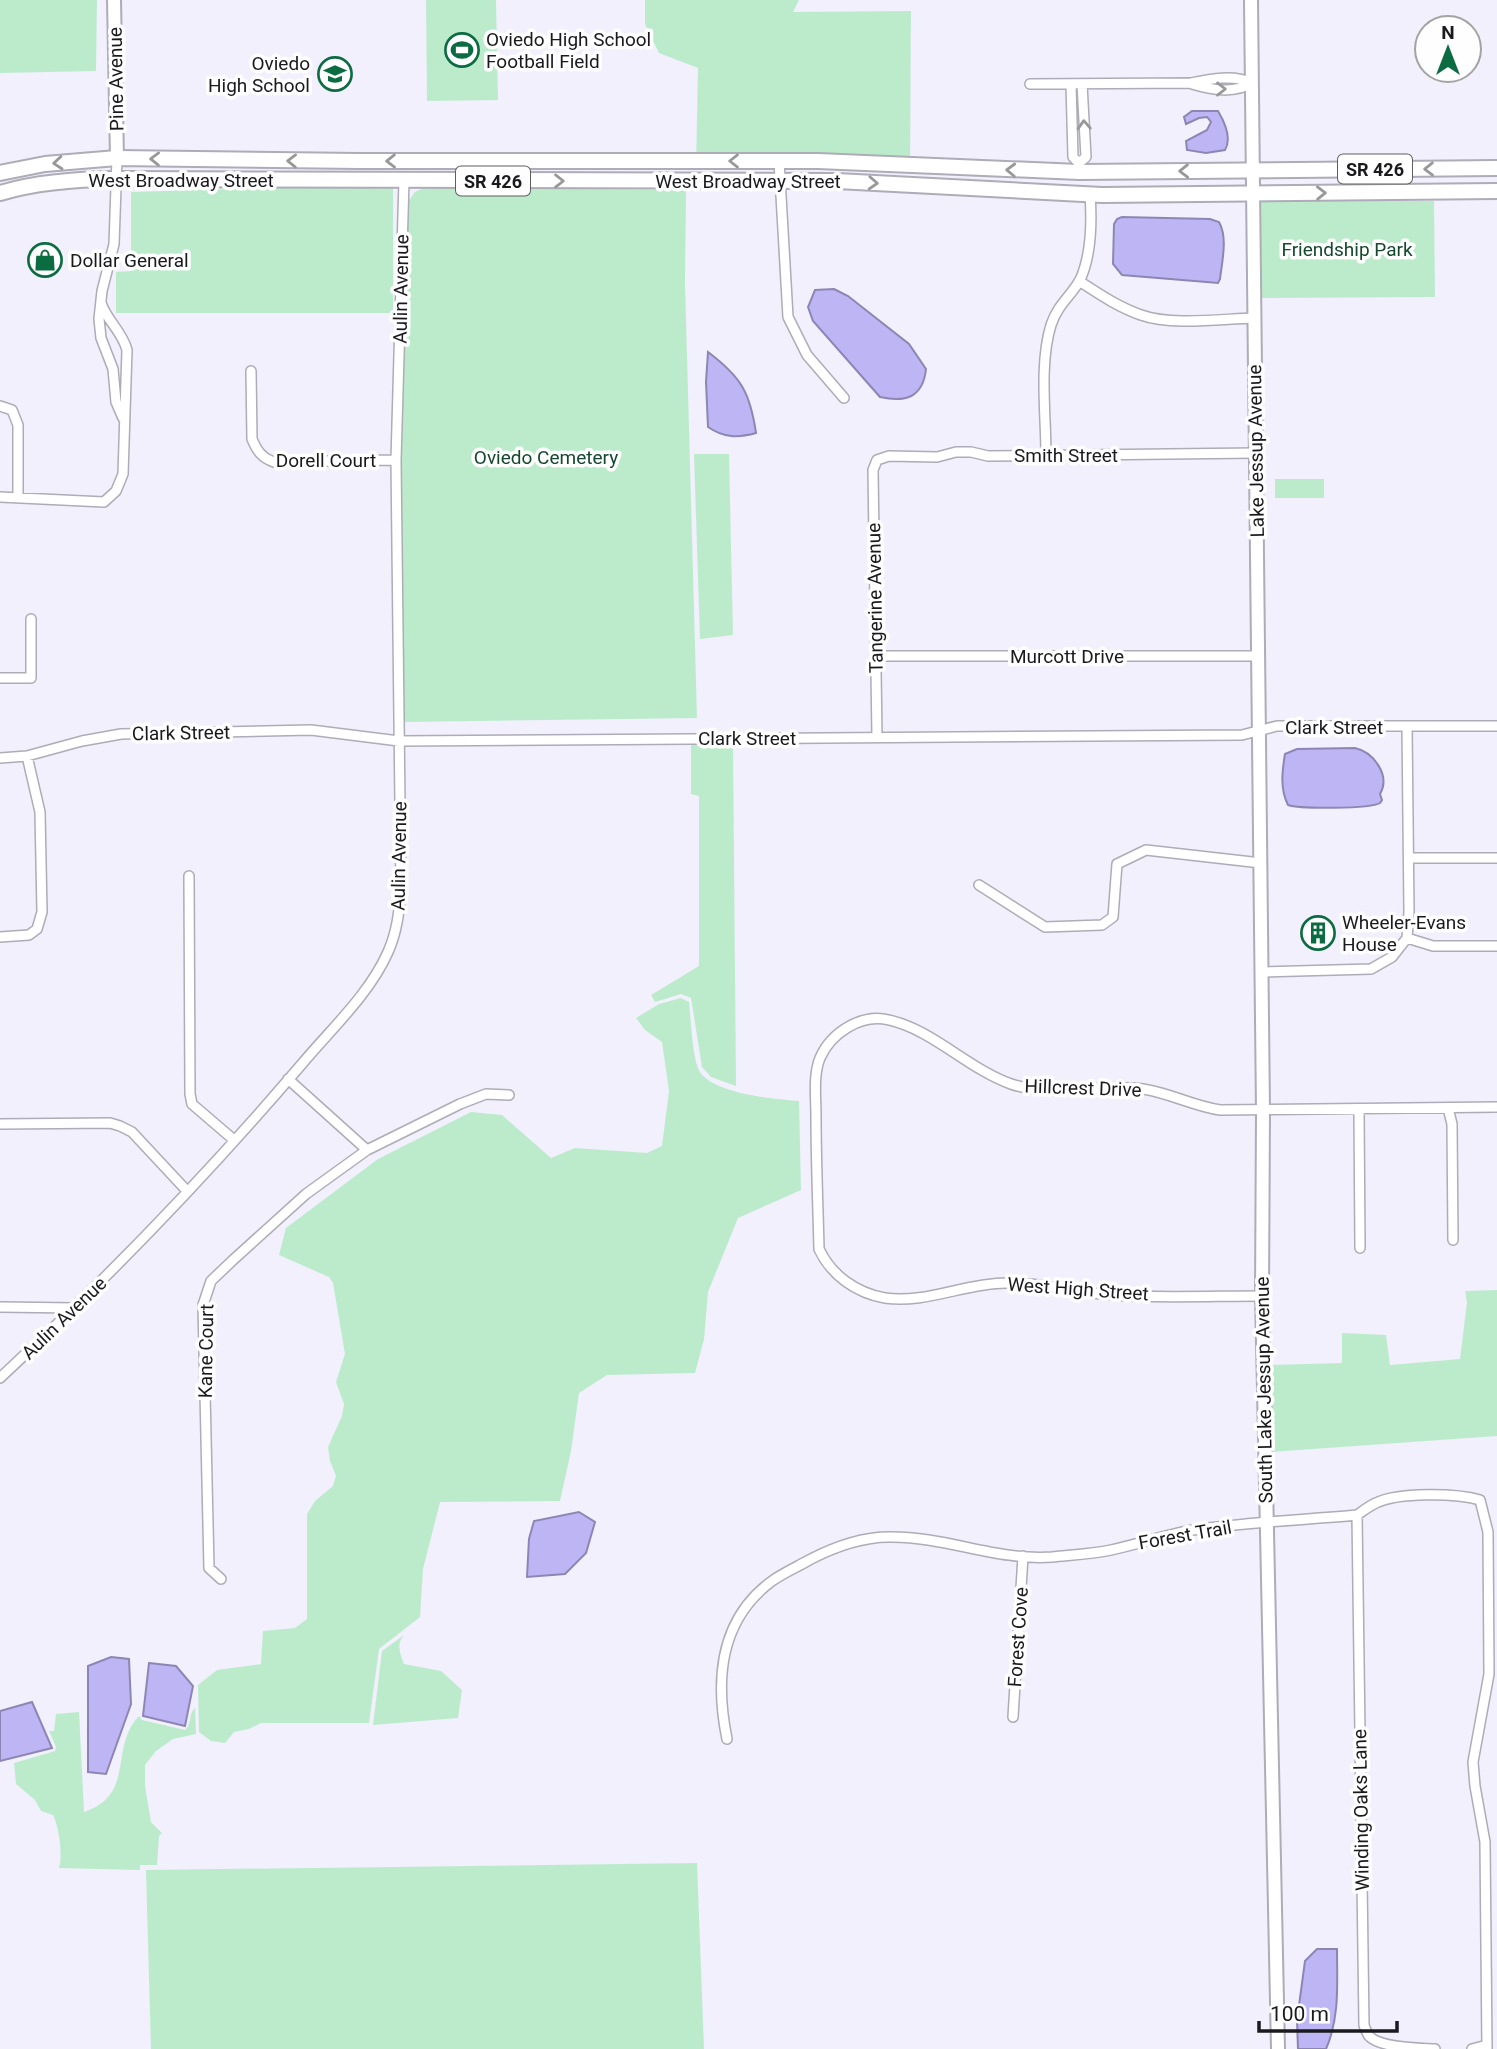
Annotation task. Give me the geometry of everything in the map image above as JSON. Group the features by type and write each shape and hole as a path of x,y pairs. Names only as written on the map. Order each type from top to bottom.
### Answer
{"main road":[{"name":"West Broadway Street","path":"0,173 45,164 117,158 779,161 1253,171 1497,168"},
{"path":"319,180 331,173 345,173 359,161"},
{"path":"404,180 418,169 433,169 440,161"},
{"name":"West Broadway Street","path":"0,193 18,187 88,179 837,181 1090,194 1497,191"}],"street":[{"name":"Pine Avenue","path":"114,0 117,158"},
{"name":"Lake Jessup Avenue","path":"1251,0 1259,732"},
{"path":"1030,84 1191,83 1210,89 1241,89 1252,83"},
{"path":"1071,84 1073,157 1079,168 1086,157 1082,84"},
{"path":"117,158 114,244 102,291 100,331 110,356 114,394 123,418"},
{"path":"779,161 788,317 807,355 844,398"},
{"name":"Aulin Avenue","path":"0,1378 75,1308 234,1140 362,993 387,955 395,935 401,891 396,460 404,180"},
{"path":"1046,455 1046,349 1061,302 1079,281 1088,251 1091,226 1090,194"},
{"path":"1079,281 1122,308 1143,316 1192,320 1254,318"},
{"path":"0,497 72,499 89,503 104,502 116,491 123,474 127,350 125,341 106,317 101,303"},
{"path":"100,331 114,326"},
{"path":"110,356 127,350"},
{"name":"Dorell Court","path":"251,371 252,439 265,459 274,462 396,460"},
{"path":"0,406 12,410 19,425 18,498"},
{"name":"Smith Street","path":"877,460 889,456 937,457 956,452 988,456 1256,453"},
{"name":"Tangerine Avenue","path":"877,460 873,470 877,737"},
{"path":"0,678 31,678 31,619"},
{"name":"Murcott Drive","path":"876,656 1258,656"},
{"name":"Clark Street","path":"0,758 27,756 121,734 311,730 399,741 1242,735 1277,726 1497,726"},
{"path":"1262,972 1371,970 1392,957 1407,938 1407,726"},
{"name":"South Lake Jessup Avenue","path":"1259,732 1262,1296 1278,2049"},
{"path":"0,937 29,935 37,929 42,913 40,812 27,756"},
{"path":"979,885 1045,927 1102,925 1113,917 1117,864 1146,850 1261,863"},
{"path":"1409,858 1497,858"},
{"path":"189,876 190,1094 192,1104 234,1140"},
{"path":"1407,938 1433,947 1497,947"},
{"name":"Hillcrest Drive","path":"817,1178 816,1087 820,1059 830,1042 845,1028 865,1019 886,1019 908,1026 991,1076 1034,1089 1141,1088 1161,1092 1201,1107 1220,1110 1497,1108"},
{"path":"288,1079 367,1150"},
{"name":"Kane Court","path":"221,1579 209,1568 203,1305 211,1281 306,1194 367,1150 473,1099 486,1094 509,1095"},
{"path":"1448,1108 1452,1124 1453,1240"},
{"path":"1359,1110 1360,1248"},
{"path":"0,1124 110,1123 120,1126 132,1132 187,1191"},
{"name":"West High Street","path":"817,1178 819,1250 827,1266 841,1279 865,1292 885,1298 915,1298 968,1286 1005,1283 1040,1284 1089,1293 1262,1296"},
{"path":"0,1307 75,1308"},
{"name":"Forest Trail","path":"727,1740 720,1709 721,1665 739,1617 750,1601 773,1580 829,1550 864,1538 891,1536 922,1539 999,1555 1049,1557 1108,1551 1193,1531 1357,1516 1377,1502 1392,1498 1467,1496 1479,1500 1488,1532 1489,1674 1473,1762 1485,1842 1487,2047"},
{"name":"Winding Oaks Lane","path":"1357,1516 1364,2025 1368,2035 1378,2041 1402,2047 1435,2049"},
{"name":"Forest Cove","path":"1013,1717 1023,1556"},
{"path":"1472,2049 1487,2047"}],"green space":[{"path":"0,0 97,0 96,71 0,73"},
{"name":"Oviedo High School Football Field","path":"426,0 496,0 498,100 427,101"},
{"path":"645,0 799,0 793,12 911,11 910,170 696,169 698,68 659,53 645,24"},
{"path":"367,185 393,188 393,313 116,313 116,272 131,271 131,192"},
{"name":"Oviedo Cemetery","path":"426,187 686,190 685,283 697,718 404,722 401,454 407,203 415,192"},
{"name":"Friendship Park","path":"1260,201 1434,201 1435,297 1262,298"},
{"path":"694,454 729,454 733,635 700,639"},
{"path":"1275,479 1324,479 1324,498 1275,498"},
{"path":"691,744 733,745 736,1086 711,1077 702,1067 691,998 681,994 655,1002 651,995 699,966 699,796 691,794"},
{"path":"681,998 689,1002 694,1053 704,1077 743,1094 799,1101 801,1190 738,1218 708,1292 704,1339 695,1373 607,1375 579,1393 571,1451 560,1501 440,1502 423,1569 420,1617 379,1649 369,1723 261,1723 234,1732 225,1743 211,1741 199,1732 198,1685 217,1670 261,1664 263,1631 295,1628 307,1619 307,1514 315,1501 333,1486 336,1476 328,1447 342,1416 344,1404 336,1382 345,1354 333,1283 329,1277 279,1255 286,1228 378,1159 471,1112 502,1115 551,1158 575,1148 647,1153 662,1146 669,1091 662,1042 645,1030 636,1018 659,1004"},
{"path":"1497,1290 1497,1436 1269,1452 1268,1365 1342,1363 1342,1333 1386,1335 1390,1365 1460,1359 1467,1302 1465,1291"},
{"path":"404,1635 399,1645 404,1664 441,1671 462,1690 458,1718 373,1725 382,1651"},
{"path":"195,1708 196,1734 173,1739 156,1751 145,1765 145,1786 151,1822 162,1833 159,1836 157,1865 140,1865 140,1870 59,1868 60,1841 53,1815 41,1811 35,1800 16,1784 14,1763 55,1751 56,1747 49,1731 54,1731 56,1714 79,1712 84,1812 100,1804 110,1794 120,1769 130,1728 139,1716 142,1720 185,1730"},
{"path":"697,1863 704,2049 151,2049 146,1870"}],"shaded area":[{"path":"1192,111 1218,111 1227,135 1225,150 1206,153 1187,150 1186,141 1207,130 1211,122 1207,117 1186,124 1184,117"},
{"path":"1122,217 1210,219 1219,222 1224,242 1218,283 1122,275 1113,264 1114,224"},
{"path":"834,289 848,296 909,344 926,369 921,386 912,396 898,399 880,397 813,321 808,307 815,290"},
{"path":"708,352 729,369 742,386 751,407 756,433 731,436 708,427"},
{"path":"1355,748 1374,759 1382,772 1380,803 1335,808 1288,805 1283,787 1285,754 1297,749"},
{"path":"579,1512 595,1522 586,1553 565,1574 527,1577 529,1539 534,1521"},
{"path":"111,1657 129,1659 131,1704 106,1774 88,1772 88,1666"},
{"path":"149,1663 176,1666 193,1686 185,1726 143,1716"},
{"path":"32,1702 52,1748 0,1761 0,1711"},
{"path":"1317,1949 1337,1949 1334,2025 1326,2049 1298,2049 1297,2020 1305,1961"}],"place":[{"name":"Oviedo High School Football Field","path":"462,50"},
{"name":"Oviedo High School","path":"335,74"},
{"name":"Dollar General","path":"45,260"},
{"name":"Wheeler-Evans House","path":"1318,933"}]}
